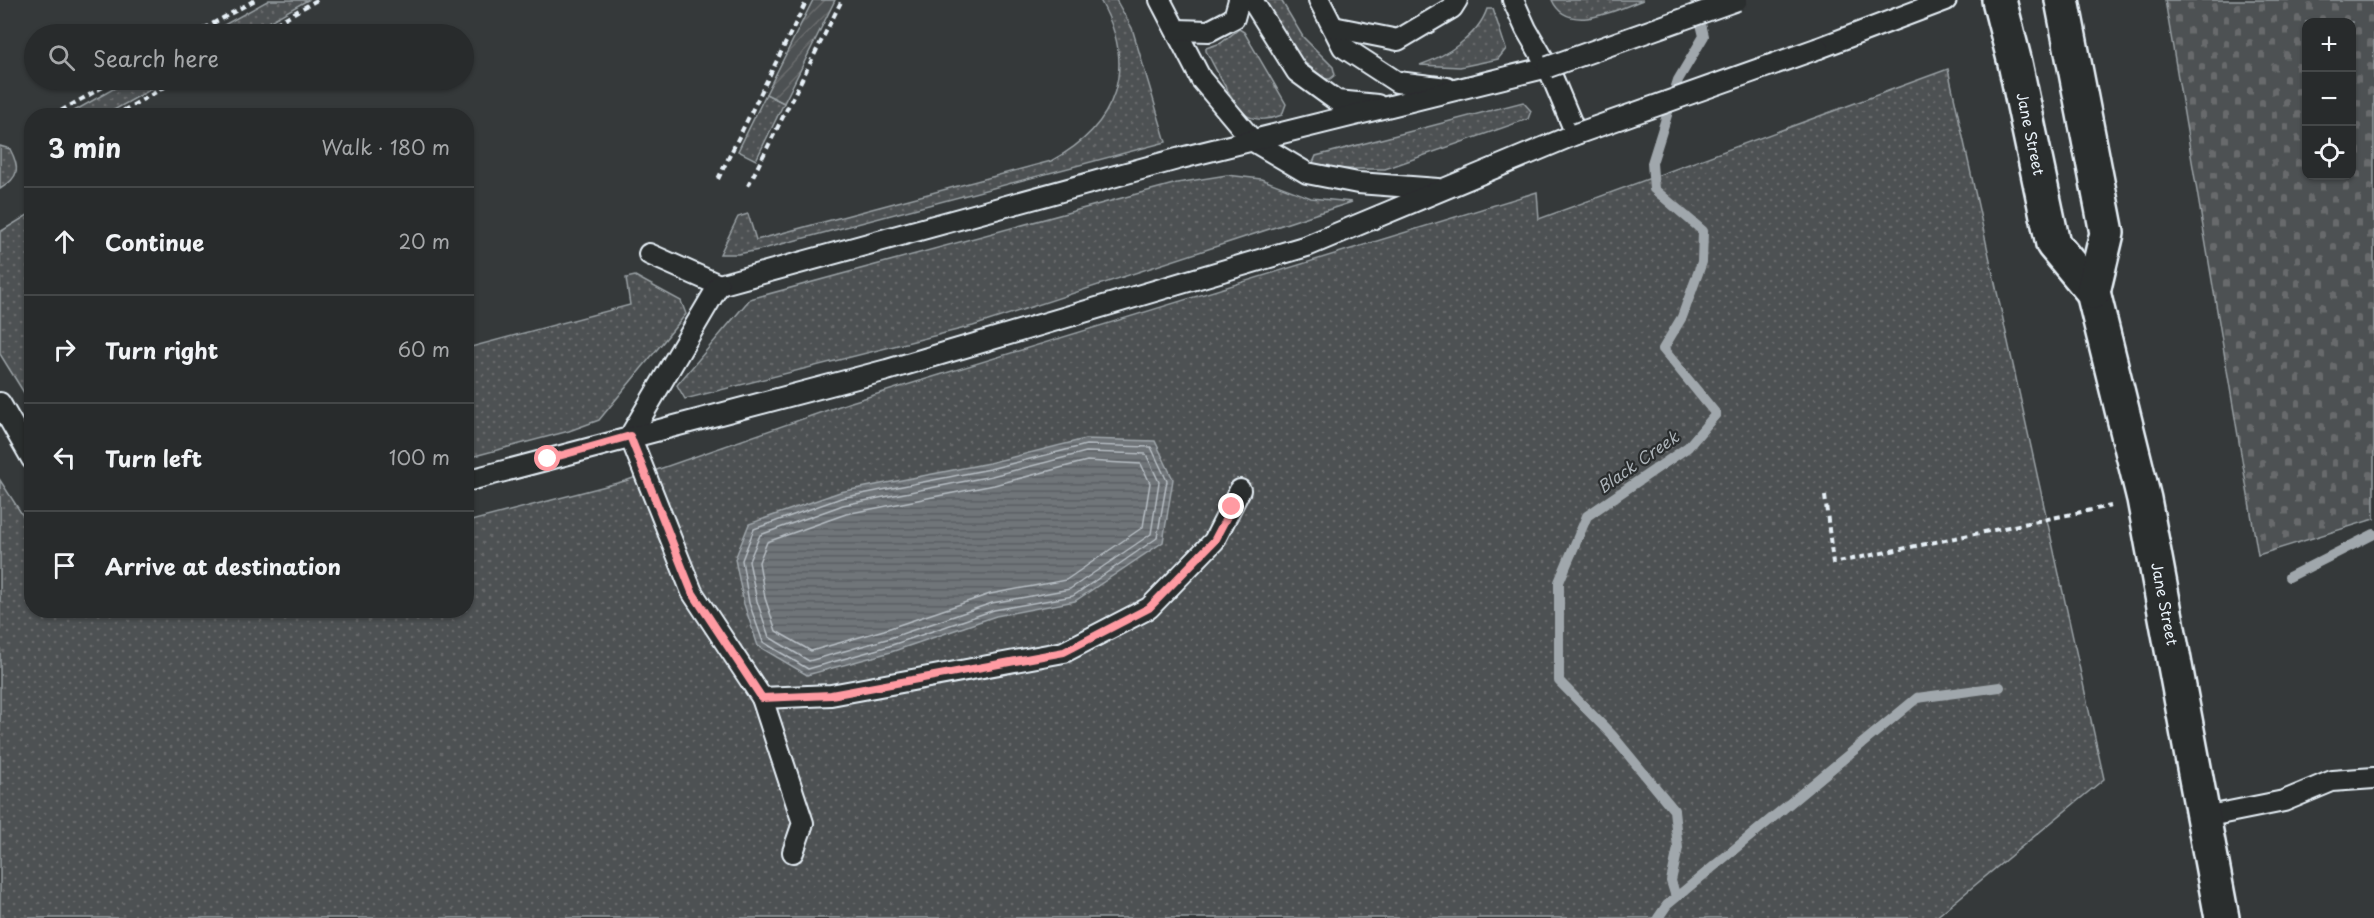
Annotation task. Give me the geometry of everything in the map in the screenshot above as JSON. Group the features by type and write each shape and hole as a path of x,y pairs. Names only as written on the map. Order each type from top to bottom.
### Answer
{"main road":[{"name":"Jane Street","path":"1999,0 2054,244 2093,292 2144,499 2222,918"},
{"name":"Jane Street","path":"2062,0 2107,233 2093,292"}],"lane":[{"path":"1160,0 1201,79 1253,141 1307,173 1358,183 1444,190"},
{"path":"1177,30 1209,31 1234,18 1239,0"},
{"path":"1252,0 1297,72 1337,101 1392,106"},
{"path":"1319,0 1343,47 1397,82 1458,90"},
{"path":"1333,27 1398,40 1452,8 1457,0"},
{"path":"1513,0 1526,30 1548,67 1576,134"},
{"path":"649,254 719,285 1181,158 1548,67 1737,0"},
{"path":"474,479 887,370 1295,249 1444,190 1576,134 1819,48 1946,0"},
{"path":"630,436 719,285"},
{"path":"0,403 24,445"},
{"path":"630,436 692,592 762,698 803,823 793,852"},
{"path":"762,698 831,695 1064,652 1149,608 1214,541 1240,490"},
{"path":"2205,817 2284,801 2332,781 2374,777"}],"path":[{"path":"212,24 255,0"},
{"path":"275,24 317,0"},
{"path":"718,179 807,0"},
{"path":"748,186 842,0"},
{"path":"66,108 98,90"},
{"path":"128,108 160,90"},
{"path":"1825,496 1833,563 2144,499"}],"green space":[{"path":"269,0 308,0 265,24 226,24"},
{"path":"813,0 835,0 784,103 766,94"},
{"path":"1100,0 1116,0 1132,28 1166,142 759,250 738,254 720,254 738,217 748,214 756,240 1051,161 1074,147 1092,130 1106,112 1119,71 1118,48 1112,25"},
{"path":"1265,0 1281,0 1303,37 1333,67 1335,75 1330,79 1325,79 1298,57"},
{"path":"1552,0 1643,0 1594,17 1581,18 1559,11"},
{"path":"2165,0 2374,0 2374,519 2258,555"},
{"path":"1487,9 1493,9 1506,49 1498,59 1460,67 1420,65 1460,44 1483,19"},
{"path":"1239,29 1244,32 1286,104 1282,115 1259,119 1250,117 1241,111 1206,51 1206,48 1221,43"},
{"path":"1948,69 2104,779 1935,918 0,918 0,480 24,517 24,618 474,618 474,520 625,481 848,403 1537,192 1539,219"},
{"path":"111,90 150,90 118,108 79,108"},
{"path":"766,94 784,103 756,160 738,151"},
{"path":"1523,102 1531,111 1528,119 1385,169 1337,169 1312,165 1316,156"},
{"path":"0,146 10,149 17,167 15,176 0,189"},
{"path":"1227,175 1261,179 1311,198 1352,202 973,326 685,399 677,385 750,299 1177,183"},
{"path":"24,217 24,393 0,354 0,232"},
{"path":"635,276 681,301 686,314 599,420 569,431 474,456 474,346 630,305 626,278"}],"water":[{"path":"1085,439 1155,441 1173,479 1163,542 1075,601 996,616 891,652 807,675 758,646 744,604 735,559 749,524 840,492 989,463"}],"waterway":[{"name":"Black Creek","path":"1676,897 1671,881 1678,848 1674,810 1612,735 1559,681 1559,582 1587,516 1688,447 1716,414 1663,349 1682,317 1702,262 1703,231 1654,189 1652,163 1678,80 1704,36 1695,0"},
{"path":"2289,577 2374,534"},
{"path":"1658,918 1667,905 1917,698 2000,687"}],"route":[{"path":"548,459 630,436 692,592 762,698 831,695 1064,652 1149,608 1214,541 1232,507"}]}
